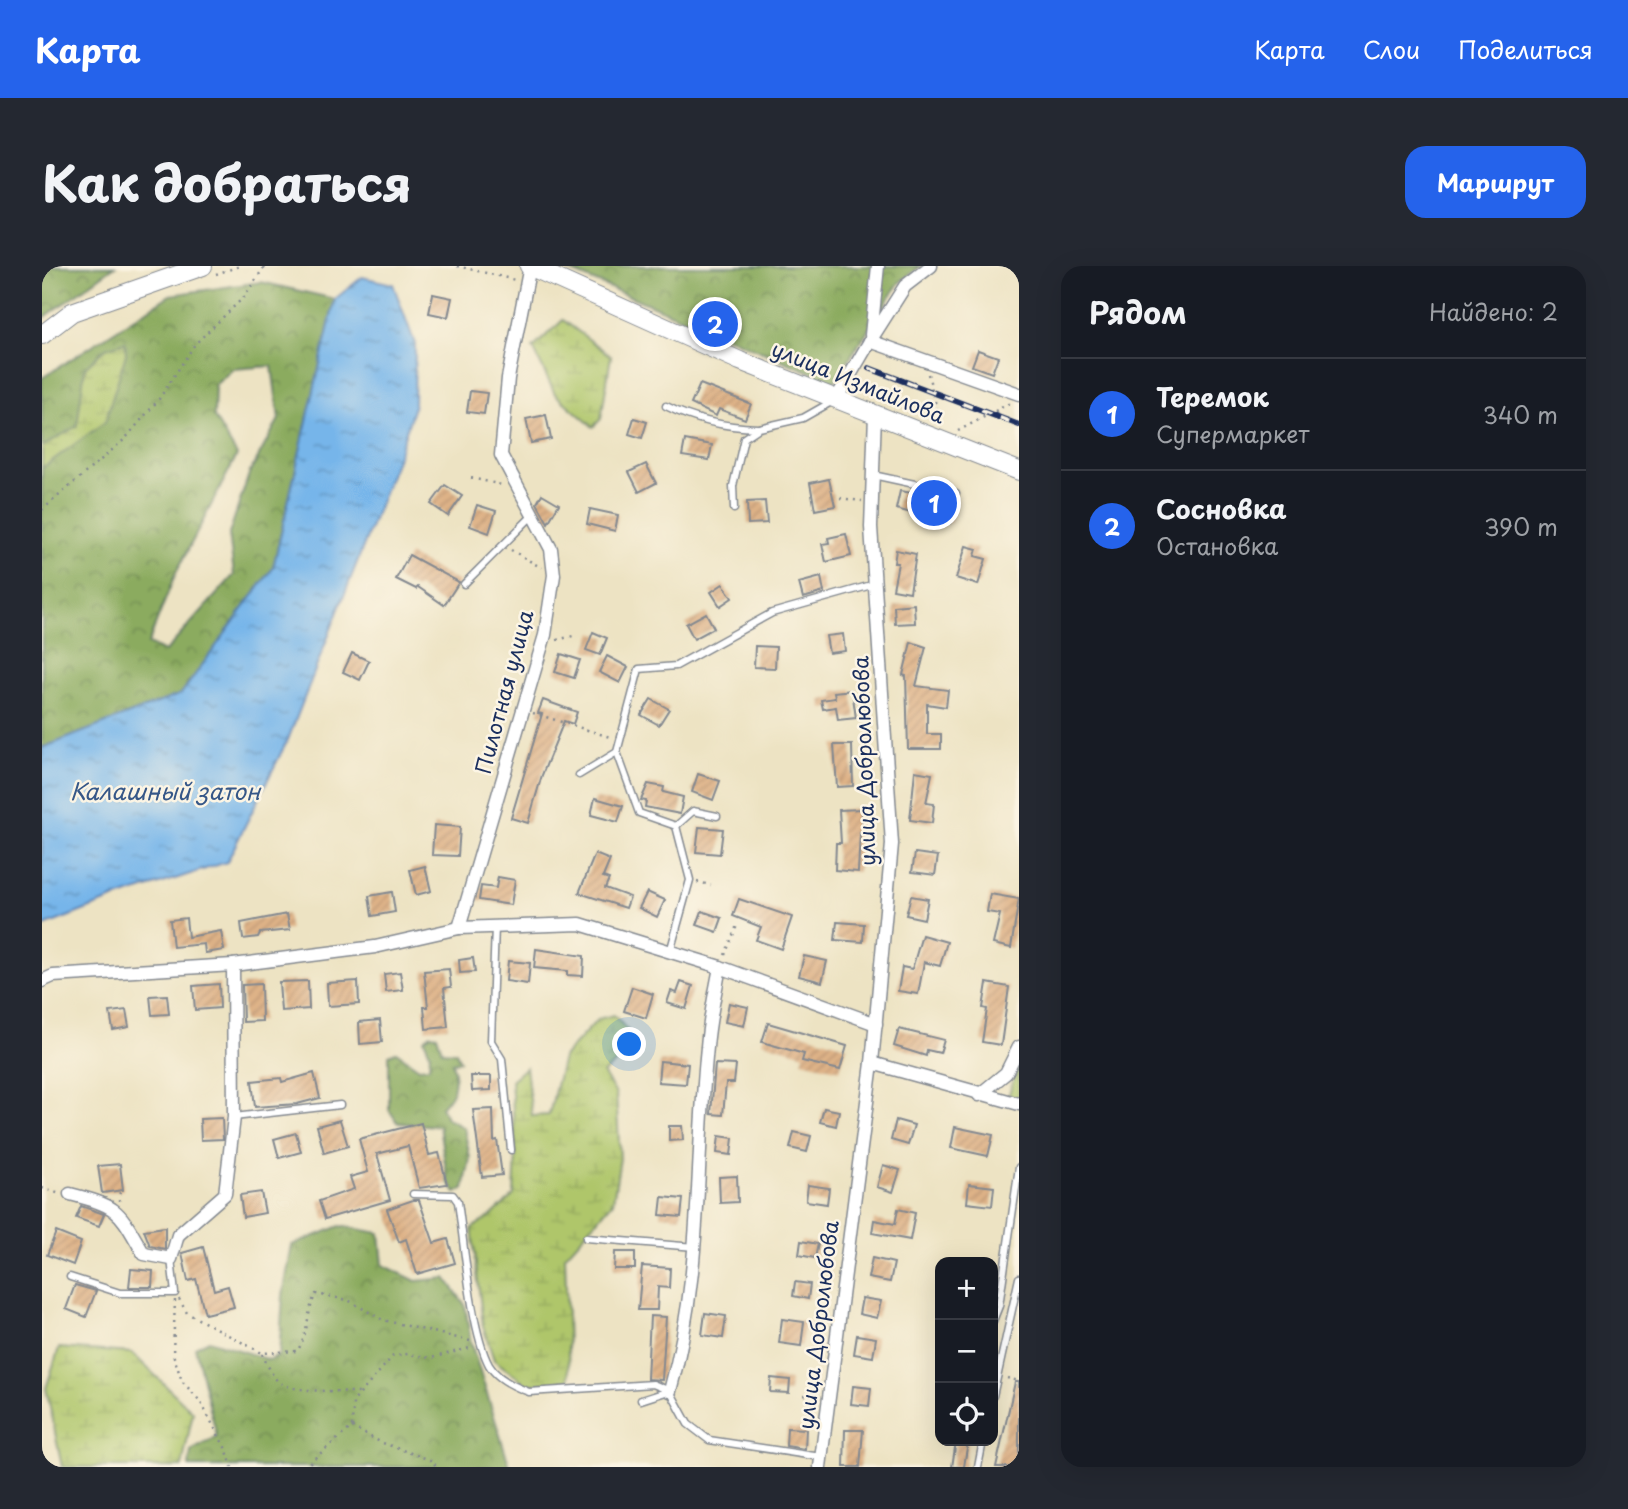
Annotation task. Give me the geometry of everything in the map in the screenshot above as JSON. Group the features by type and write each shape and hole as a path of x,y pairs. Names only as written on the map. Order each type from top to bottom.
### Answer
{"main road":[{"path":"42,335 72,312 203,266"},
{"name":"улица Измайлова","path":"528,272 740,361 1019,471"}],"street":[{"path":"870,341 878,266"},
{"path":"836,399 905,286 931,266"},
{"name":"Пилотная улица","path":"459,928 521,708 545,635 554,575 551,549 501,455 508,377 528,272"},
{"path":"870,341 1019,396"},
{"name":"улица Добролюбова","path":"821,1462 872,1062 892,844 875,584 872,503 875,414"},
{"path":"42,981 53,976 233,965 375,947 459,928 580,924 720,967 876,1024"},
{"path":"70,1194 99,1201 119,1211 144,1254 172,1259 178,1235 225,1194 234,1116 233,965"},
{"path":"670,1391 683,1346 697,1247 707,1046 720,967"},
{"path":"979,1095 1006,1073 1019,1047"},
{"path":"872,1062 979,1095 1019,1104"}],"lane":[{"path":"666,406 682,414 736,427 759,428 803,418 836,399"},
{"path":"734,509 733,486 744,438 759,428"},
{"path":"873,475 956,493"},
{"path":"464,583 532,516"},
{"path":"676,826 639,813 617,751 639,668 676,666 772,613 875,584"},
{"path":"579,775 617,751"},
{"path":"676,826 693,811 717,816"},
{"path":"670,952 690,880 676,826"},
{"path":"495,926 491,1041 502,1059 511,1150"},
{"path":"234,1116 340,1105"},
{"path":"993,1320 999,1306 1019,1167"},
{"path":"413,1194 453,1195 458,1202 480,1338 490,1366 510,1385 529,1392 653,1384 670,1391 688,1423 709,1440 821,1462"},
{"path":"586,1238 697,1247"},
{"path":"70,1277 120,1293 175,1293 172,1259"},
{"path":"998,1372 1019,1278"},
{"path":"641,1400 670,1391"},
{"path":"978,1467 982,1446"}],"path":[{"path":"42,510 125,439 159,399 195,344 244,297 265,266"},
{"path":"457,266 528,272"},
{"path":"924,360 942,428"},
{"path":"951,433 962,430 1019,396"},
{"path":"471,478 502,485 510,474"},
{"path":"840,498 872,503"},
{"path":"502,545 554,575"},
{"path":"521,708 620,740"},
{"path":"690,880 711,885"},
{"path":"720,967 738,923"},
{"path":"42,1188 54,1194 70,1194"},
{"path":"175,1293 187,1313 262,1353 297,1351 303,1344 311,1304 316,1294 348,1300 383,1320 412,1328 472,1342 480,1338"},
{"path":"175,1293 173,1354 182,1381 200,1401 227,1451 232,1467"},
{"path":"304,1467 352,1427 353,1402 393,1356 408,1354 431,1358 467,1351 477,1345 480,1338"},
{"path":"262,1353 276,1380 290,1389 359,1392"},
{"path":"998,1376 1019,1381"},
{"path":"352,1427 380,1442 433,1461 436,1467"}],"green space":[{"path":"42,266 115,266 42,319"},
{"path":"558,266 921,266 899,283 834,382"},
{"path":"261,282 335,299 273,568 181,694 42,748 42,378 170,295","holes":["272,366 279,419 249,474 229,534 234,575 165,652 148,644 175,575 237,455 214,417 215,385 233,369"]},
{"path":"563,320 611,356 601,419 593,427 555,394 533,348"},
{"path":"125,342 126,354 105,422 42,468 42,447 77,426 85,367 106,348"},
{"path":"614,1015 639,1044 603,1073 616,1094 620,1158 613,1202 565,1256 569,1380 528,1385 494,1360 483,1326 472,1228 491,1216 514,1195 516,1153 511,1080 526,1067 532,1116 549,1115 563,1057 598,1019"},
{"path":"431,1034 437,1035 442,1051 456,1052 460,1061 452,1062 454,1086 441,1107 446,1118 464,1128 470,1158 464,1189 456,1193 448,1181 439,1126 398,1123 389,1110 389,1055 396,1052 419,1068 429,1067 430,1053 424,1039"},
{"path":"1019,1062 1019,1098 1008,1097"},
{"path":"340,1226 380,1233 383,1265 416,1281 446,1278 465,1305 471,1343 510,1467 189,1467 191,1451 217,1437 195,1347 209,1340 269,1360 279,1355 283,1295 292,1245"},
{"path":"59,1348 132,1353 193,1412 182,1467 62,1467 46,1388"}],"water":[{"name":"Калашный затон","path":"362,277 393,284 415,344 414,406 396,462 289,737 227,862 111,900 42,927 42,748 181,694 273,568 335,299"}],"building":[{"path":"433,294 452,298 448,317 429,313"},
{"path":"978,350 998,357 992,373 972,366"},
{"path":"700,384 751,404 745,419 719,409 716,416 691,404"},
{"path":"470,391 487,393 484,414 467,412"},
{"path":"546,415 551,439 531,443 526,419"},
{"path":"634,418 647,422 642,438 629,434"},
{"path":"685,440 712,445 709,460 682,456"},
{"path":"646,464 656,483 639,492 629,472"},
{"path":"829,479 835,506 815,510 810,483"},
{"path":"445,485 462,496 448,516 431,504"},
{"path":"900,491 955,500 950,523 896,509"},
{"path":"542,494 559,504 548,523 537,503"},
{"path":"765,501 767,523 748,524 747,502"},
{"path":"477,505 496,511 489,533 470,526"},
{"path":"590,509 618,515 615,531 587,524"},
{"path":"846,534 851,556 826,562 822,544 829,543 828,538"},
{"path":"966,546 977,549 975,556 986,559 978,585 956,578"},
{"path":"896,550 916,554 910,592 893,589 898,563 894,563"},
{"path":"409,555 459,582 444,605 418,587 416,589 396,579"},
{"path":"821,577 824,592 803,598 799,583"},
{"path":"723,584 732,598 720,606 711,592"},
{"path":"914,604 915,623 895,624 894,606"},
{"path":"706,613 714,628 694,639 686,624"},
{"path":"593,632 607,638 600,655 586,650"},
{"path":"843,634 845,651 829,653 826,636"},
{"path":"911,642 926,647 916,686 948,690 946,707 927,704 927,734 941,734 941,749 908,749 906,676 903,675"},
{"path":"755,646 776,647 775,668 754,667"},
{"path":"352,653 369,661 360,680 343,672"},
{"path":"561,654 580,660 574,678 555,672"},
{"path":"607,656 628,667 620,683 599,672"},
{"path":"852,690 856,718 838,720 836,707 823,709 821,700 835,698 834,692"},
{"path":"651,699 669,709 659,725 641,715"},
{"path":"543,700 577,712 573,724 564,721 542,775 528,823 511,818 542,714 538,713"},
{"path":"834,745 852,745 853,786 837,787"},
{"path":"915,771 932,774 926,803 934,804 932,823 910,820"},
{"path":"698,774 720,781 713,800 692,792"},
{"path":"648,784 664,787 663,792 683,797 680,814 645,807 646,801 641,800"},
{"path":"595,798 623,806 618,822 591,815"},
{"path":"862,809 863,833 860,833 858,872 835,870 836,843 841,843 839,810"},
{"path":"434,825 460,827 458,856 432,855"},
{"path":"699,827 723,829 720,854 696,852"},
{"path":"915,853 938,856 935,875 912,872"},
{"path":"595,854 610,860 603,877 609,879 605,888 630,897 626,908 579,893"},
{"path":"425,866 431,891 416,895 410,870"},
{"path":"498,877 515,880 511,905 479,900 481,886 496,888"},
{"path":"392,892 395,912 372,916 369,896"},
{"path":"647,892 665,900 657,917 639,908"},
{"path":"990,894 1019,899 1011,948 993,944 1000,914 987,912"},
{"path":"911,896 928,899 924,919 906,915"},
{"path":"739,899 792,917 781,949 756,940 761,927 733,916"},
{"path":"702,911 722,918 717,932 697,925"},
{"path":"287,914 290,930 260,933 258,937 243,939 241,923"},
{"path":"186,918 188,937 221,931 224,950 205,953 204,944 173,947 170,920"},
{"path":"837,922 864,924 863,942 835,940"},
{"path":"922,935 947,942 940,966 924,962 918,994 898,991 902,967 912,969"},
{"path":"536,949 584,956 583,976 567,975 567,971 534,968"},
{"path":"804,956 827,961 822,982 799,976"},
{"path":"473,958 475,972 460,973 459,960"},
{"path":"508,961 530,963 528,984 506,981"},
{"path":"449,969 451,987 444,988 448,1027 426,1029 424,1007 428,1007 424,971"},
{"path":"400,972 403,990 386,992 384,974"},
{"path":"308,981 309,1009 281,1011 279,982"},
{"path":"358,981 359,1004 328,1006 327,983"},
{"path":"681,982 693,986 686,1009 667,1003 671,991 677,993"},
{"path":"987,983 1009,987 1001,1045 982,1042 987,1009 983,1008"},
{"path":"219,984 220,1008 195,1010 193,986"},
{"path":"261,984 262,1021 243,1022 242,985"},
{"path":"632,987 653,994 646,1018 624,1011"},
{"path":"167,995 169,1014 152,1015 150,996"},
{"path":"729,1003 748,1007 744,1026 725,1022"},
{"path":"126,1010 129,1027 113,1030 110,1012"},
{"path":"380,1020 382,1042 360,1044 359,1022"},
{"path":"768,1023 847,1046 840,1070 802,1061 804,1054 762,1042"},
{"path":"899,1029 944,1040 940,1053 927,1050 926,1056 894,1046"},
{"path":"660,1061 688,1064 686,1084 658,1082"},
{"path":"715,1064 736,1065 734,1083 726,1083 723,1115 711,1114"},
{"path":"314,1073 320,1098 297,1104 255,1107 252,1081 281,1078 282,1082"},
{"path":"471,1076 491,1076 491,1090 472,1091"},
{"path":"824,1108 839,1111 836,1126 820,1122"},
{"path":"493,1109 494,1141 497,1140 502,1175 482,1177 473,1110"},
{"path":"222,1118 223,1139 201,1140 200,1119"},
{"path":"340,1120 348,1146 324,1153 317,1126"},
{"path":"896,1120 914,1125 908,1145 891,1140"},
{"path":"421,1123 429,1155 439,1153 447,1184 419,1188 408,1146 377,1154 390,1200 325,1219 319,1201 354,1189 350,1177 368,1172 359,1139"},
{"path":"669,1126 682,1126 683,1140 669,1141"},
{"path":"955,1127 993,1135 988,1156 951,1148"},
{"path":"794,1132 811,1136 807,1152 790,1148"},
{"path":"296,1133 301,1152 279,1158 274,1139"},
{"path":"719,1136 733,1138 731,1155 717,1153"},
{"path":"120,1164 123,1190 102,1193 98,1166"},
{"path":"883,1165 900,1170 893,1192 877,1187"},
{"path":"737,1176 738,1202 720,1203 719,1177"},
{"path":"969,1184 994,1187 992,1206 967,1203"},
{"path":"808,1185 829,1188 827,1204 806,1201"},
{"path":"261,1192 265,1213 243,1217 240,1195"},
{"path":"662,1197 683,1199 681,1217 660,1215"},
{"path":"419,1200 434,1243 448,1239 455,1263 417,1274 406,1239 399,1242 387,1209"},
{"path":"81,1206 104,1214 99,1226 76,1218"},
{"path":"898,1209 915,1213 910,1240 872,1233 874,1220 895,1224"},
{"path":"165,1227 165,1249 150,1246 144,1230"},
{"path":"56,1232 81,1242 73,1265 47,1255"},
{"path":"801,1241 818,1244 815,1258 799,1255"},
{"path":"203,1247 214,1290 228,1286 234,1307 205,1314 196,1279 188,1281 182,1253"},
{"path":"615,1252 635,1252 635,1269 614,1269"},
{"path":"872,1258 894,1263 890,1282 868,1278"},
{"path":"642,1266 670,1268 669,1288 658,1287 657,1310 638,1310"},
{"path":"131,1269 153,1271 152,1287 129,1287"},
{"path":"795,1282 810,1284 808,1299 793,1296"},
{"path":"75,1285 96,1291 86,1317 66,1309"},
{"path":"862,1298 881,1301 877,1318 859,1314"},
{"path":"705,1313 726,1316 723,1338 702,1335"},
{"path":"650,1316 666,1317 662,1380 647,1379"},
{"path":"782,1319 804,1322 801,1346 779,1343"},
{"path":"857,1335 876,1338 873,1357 854,1354"},
{"path":"771,1378 790,1380 789,1393 770,1392"},
{"path":"1015,1382 1019,1382 1019,1467 996,1467"},
{"path":"853,1386 871,1388 869,1406 851,1404"},
{"path":"787,1428 806,1429 805,1449 786,1446"},
{"path":"845,1430 863,1430 860,1467 844,1467"},
{"path":"955,1446 967,1446 964,1467 952,1467"}],"railway":[{"path":"869,368 1019,425"}],"place":[{"name":"Сосновка","path":"715,324"},
{"name":"Теремок","path":"934,503"}]}
